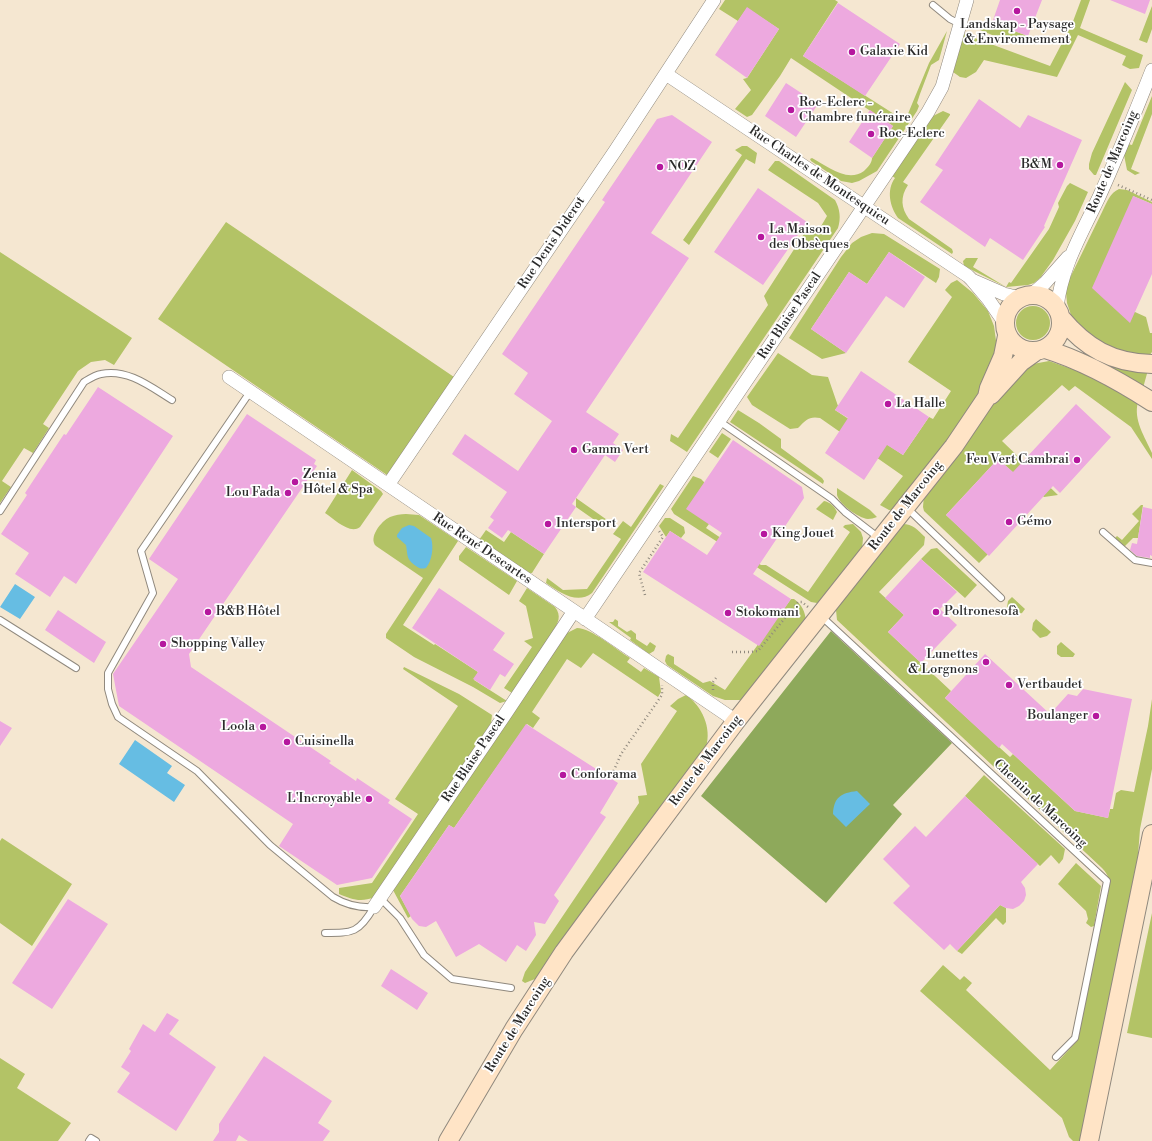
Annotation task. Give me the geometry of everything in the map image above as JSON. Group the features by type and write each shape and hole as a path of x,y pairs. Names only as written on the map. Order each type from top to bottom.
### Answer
{"street":[{"name":"Rue Denis Diderot","path":"388,485 666,74 714,0"},
{"name":"Rue Blaise Pascal","path":"585,619 936,98 944,81 966,0"},
{"name":"Route de Marcoing","path":"1059,313 1060,289 1072,253 1106,180 1152,70"},
{"name":"Rue Charles de Montesquieu","path":"666,74 972,280 1004,294 1026,296"},
{"name":"Route de Marcoing","path":"1026,296 1045,283 1072,253"},
{"name":"Rue Charles de Montesquieu","path":"972,280 1006,329"},
{"path":"1152,364 1121,361 1103,354 1080,338 1059,313 1052,302 1046,298 1026,296 1009,308 1006,329 1012,343 1019,348 1027,351 1040,350 1068,356 1095,368 1152,402"},
{"path":"1040,350 1051,345 1060,333 1059,313"},
{"name":"Route de Marcoing","path":"448,1141 498,1054 556,964 604,897 736,721 954,446 987,397 989,388 1004,356 1006,329"},
{"name":"Route de Marcoing","path":"987,397 995,392 1021,362 1040,350"},
{"name":"Rue René Descartes","path":"229,377 736,721"},
{"name":"Rue Blaise Pascal","path":"377,903 574,611"},
{"path":"1089,1141 1152,834"}],"lane":[{"path":"933,6 950,19 960,24"},
{"path":"0,511 84,382 100,374 122,374 146,384 172,400"},
{"path":"250,392 141,550 154,593 108,673 108,689 112,704 118,717 197,771 270,845 333,897 341,902 358,907 377,903 400,918 424,955 452,979 511,988"},
{"path":"719,421 832,499 845,512 881,538"},
{"path":"906,507 1001,598"},
{"path":"1103,532 1134,560 1152,563"},
{"name":"Chemin de Marcoing","path":"820,615 1107,881 1075,1038 1056,1058"},
{"path":"0,620 76,668"},
{"path":"325,933 341,933 354,929 363,924 377,903"},
{"path":"89,1141 91,1138 96,1141"}],"path":[{"path":"1106,180 1152,200"},
{"path":"645,595 639,573 663,537 652,520"},
{"path":"732,652 758,651 798,602 802,602 820,615"},
{"path":"610,778 621,754 662,695 663,688 660,669"}],"green space":[{"path":"725,0 835,0 838,2 803,56 905,121 929,63 947,31 939,60 931,65 920,94 917,103 919,106 917,111 877,171 859,181 852,183 841,181 811,161 810,159 812,158 837,172 844,174 858,174 870,165 872,158 893,126 791,58 752,115 747,117 735,109 751,90 743,79 747,78 779,29 747,8 738,21 719,9"},
{"path":"1081,0 1090,0 1080,28 1143,55 1139,68 1130,69 1122,65 1126,56 1078,35 1057,77 984,60 976,72 966,78 960,77 953,72 964,34 1050,66 1072,24"},
{"path":"1152,6 1152,29 1147,43 1139,40"},
{"path":"992,23 1028,36 1021,43 1014,44 980,30 979,28"},
{"path":"1125,82 1132,90 1096,175 1094,175 1089,169 1092,153"},
{"path":"1152,96 1152,114 1131,169 1140,173 1135,175 1127,170 1124,155 1128,144 1132,145"},
{"path":"943,111 950,115 903,182 908,185 905,189 902,202 904,211 909,219 952,249 952,254 898,218 891,204 890,198 892,183 895,178 892,176 933,116"},
{"path":"742,146 747,146 757,153 755,164 746,159 689,245 683,240 742,155 735,150"},
{"path":"775,161 779,161 835,200 840,214 838,228 687,452 670,441 671,434 678,438 768,305 764,296 809,226 817,233 827,216 818,203 768,170"},
{"path":"1070,183 1088,192 1075,221 1053,260 1040,278 1034,283 1028,285 1006,287 1009,282 1011,283 1049,229 1059,207 1058,203 1067,186"},
{"path":"1119,189 1127,190 1152,202 1152,204 1133,196 1135,312 1146,317 1150,333 1152,333 1152,352 1149,356 1124,353 1103,347 1086,334 1072,318 1067,303 1067,284 1107,201 1113,193"},
{"path":"226,222 454,377 387,475 158,319"},
{"path":"872,233 884,234 940,269 939,277 936,283 889,252 867,284 849,272 811,329 846,353 822,359 789,338 841,257 852,243 861,237"},
{"path":"0,252 132,338 114,365 105,360 91,362 78,371 43,424 49,428 33,453 24,448 2,481 11,487 0,503"},
{"path":"966,258 978,258 973,267 1006,287 964,266 963,261"},
{"path":"957,280 973,293 988,311 994,326 997,348 980,396 952,438 894,511 880,505 903,476 820,418 810,418 798,428 790,429 752,405 747,397 778,353 812,375 828,377 838,406 835,410 903,455 929,417 933,419 951,391 908,362 952,297 945,290 951,283"},
{"path":"1033,306 1045,311 1050,323 1045,335 1033,340 1021,335 1016,323 1021,311"},
{"path":"1090,352 1148,370 1143,388 1087,357"},
{"path":"1049,361 1072,369 1073,366 1138,402 1138,422 1152,453 1152,459 1131,427 1075,386 1069,391 1062,385 1002,441 1058,495 1044,497 1037,491 1035,492 998,459 946,515 988,554 979,563 924,511 924,495 991,406 1014,379 1033,364"},
{"path":"738,410 781,439 781,448 822,478 824,481 823,484 730,422"},
{"path":"722,433 731,439 718,458 709,452"},
{"path":"352,470 383,494 360,527 356,529 347,528 325,513"},
{"path":"693,476 704,482 709,524 706,528 761,565 766,565 808,592 850,532 843,527 845,525 853,524 861,532 863,538 862,550 821,601 817,603 811,602 674,514 671,509"},
{"path":"660,484 664,486 592,593 580,598 568,596 546,583 547,578 563,590 587,589 621,539 613,534 623,521 631,527"},
{"path":"837,488 870,510 877,517 869,519 864,518 850,510 838,499"},
{"path":"576,498 610,522 606,528 576,507"},
{"path":"824,501 832,505 837,512 833,520 816,509"},
{"path":"1141,505 1143,505 1138,538 1133,538 1124,547 1115,538 1117,536 1122,540 1139,521 1132,514"},
{"path":"400,514 419,515 458,541 403,625 478,672 474,680 507,701 500,703 473,687 414,657 386,638 386,634 423,578 376,546 374,539 377,530 386,519"},
{"path":"665,518 670,518 684,527 685,533 681,538 670,531 666,537 659,526"},
{"path":"900,524 908,524 917,529 925,537 924,545 879,592 904,615 888,632 951,691 945,698 1010,757 1013,754 1075,811 1108,818 1110,809 1113,809 1116,793 1121,790 1134,792 1148,726 1152,699 1152,769 1140,829 1137,869 1080,1141 1073,1141 1069,1137 1062,1118 920,991 943,965 960,980 964,976 972,983 966,990 1050,1070 1077,1041 1109,883 1107,874 1102,868 837,620 836,610 838,603"},
{"path":"486,530 504,542 511,532 544,554 532,573 529,573 479,540"},
{"path":"466,547 517,581 509,595 459,560 459,556"},
{"path":"937,548 977,585 965,598 921,559 931,549"},
{"path":"527,588 555,607 559,616 553,631 512,693 504,688 532,647 524,641 533,638 526,606 519,601"},
{"path":"1012,597 1025,609 1022,613 1015,615 1007,607 1008,601"},
{"path":"791,599 794,599 801,606 805,614 806,621 743,700 725,700 713,696 667,665 665,661 668,654 674,657 674,664 703,683 710,681 725,690"},
{"path":"615,619 618,621 618,626 627,632 631,630 636,634 636,639 647,646 650,642 656,646 654,651 649,654 630,640 631,638 609,622 613,622"},
{"path":"1036,619 1051,632 1047,636 1040,638 1032,630 1033,623"},
{"path":"577,628 596,635 630,658 627,662 641,672 644,668 659,677 661,692 658,697 593,653 581,668 567,659 532,712 540,718 533,728 527,724 454,828 449,825 400,896 411,916 408,918 393,890 567,633"},
{"path":"831,631 952,743 893,805 902,814 826,903 701,796"},
{"path":"1061,642 1075,654 1073,657 1061,657 1057,654 1057,646"},
{"path":"404,667 459,694 492,715 491,723 374,897 365,900 352,899 339,894 339,888 372,883 418,814 395,799 458,706 403,669"},
{"path":"686,695 697,705 707,725 708,740 706,747 540,974 535,979 525,983 522,981 525,972 639,803 638,796 647,795 641,764 677,711 670,706 678,699"},
{"path":"984,775 1065,849 1063,859 1059,864 1051,855 1040,866 965,796"},
{"path":"2,838 72,884 32,946 0,923 0,841"},
{"path":"1076,863 1101,886 1094,926 1091,927 1086,923 1088,919 1086,911 1058,884"},
{"path":"1000,905 1006,908 1006,922 1003,925 996,918 962,954 957,951"},
{"path":"1152,913 1152,1038 1127,1033"},
{"path":"0,1058 25,1074 17,1088 71,1123 58,1141 0,1141"}],"water":[{"path":"409,525 414,526 431,538 432,554 430,562 426,568 419,568 410,561 406,545 397,537 402,528"},
{"path":"15,584 35,597 20,619 0,607"},
{"path":"135,740 172,766 167,773 185,785 174,802 119,764"},
{"path":"857,791 870,804 846,827 833,814 835,804 839,797 847,793"}],"building":[{"name":"Landskap - Paysage & Environnement","path":"1000,0 1042,0 1028,36 992,23"},
{"path":"1110,0 1150,0 1145,14"},
{"name":"Galaxie Kid","path":"838,3 900,44 865,96 803,56"},
{"path":"747,7 779,29 747,78 715,55"},
{"name":"Roc-Eclerc - Chambre funéraire","path":"786,83 818,104 796,137 765,116"},
{"path":"979,99 1020,128 1028,115 1082,140 1044,226 1045,227 1023,260 990,238 985,247 920,202 943,170 935,165"},
{"name":"Roc-Eclerc","path":"870,110 893,126 872,158 849,142"},
{"path":"672,115 712,142 651,233 689,258 586,412 619,434 613,443 623,450 615,462 605,455 572,504 576,507 544,554 508,530 502,538 488,528 494,520 490,517 507,492 452,454 465,434 518,471 552,421 514,394 528,373 502,354 605,202 602,200 657,119"},
{"name":"La Maison des Obsèques","path":"758,188 807,222 763,285 714,252"},
{"path":"1133,196 1152,204 1152,274 1130,323 1092,288"},
{"path":"889,252 925,277 904,308 886,296 846,353 811,329 849,272 867,284"},
{"path":"861,371 929,417 903,455 887,445 864,480 825,453 848,418 835,410"},
{"path":"98,387 173,436 76,584 64,576 50,597 15,574 29,553 1,534 27,495 25,493 64,434 66,435"},
{"path":"1076,404 1111,437 1060,493 1053,486 989,556 946,515 998,459 1013,472"},
{"name":"Shopping Valley","path":"247,414 316,460 314,464 317,466 189,654 191,667 331,761 329,763 356,781 357,778 390,800 388,803 412,819 372,878 337,885 279,846 293,824 119,706 113,674 178,579 149,559"},
{"path":"733,440 802,487 804,498 753,574 791,599 759,646 643,572 670,531 707,555 722,533 686,509"},
{"path":"1143,507 1152,509 1152,556 1150,555 1150,558 1137,556 1130,550 1132,543 1137,544"},
{"path":"921,559 957,592 940,609 957,625 921,663 888,632 904,615 885,598"},
{"path":"439,588 505,633 493,650 514,664 505,677 500,674 490,690 473,679 478,672 412,628"},
{"path":"58,610 106,642 94,663 45,630"},
{"path":"985,654 1050,714 1068,694 1077,696 1083,689 1132,699 1108,818 1075,811 1002,744 999,748 945,698"},
{"path":"0,721 12,728 0,746"},
{"path":"526,724 618,783 600,813 606,817 554,895 559,901 545,924 534,922 536,935 526,951 517,945 506,962 479,944 456,957 436,921 426,927 419,926 412,919 400,896 449,825 454,828"},
{"path":"965,796 1038,864 1021,882 1025,888 1026,895 1024,901 1019,906 1013,909 1000,905 957,951 950,944 944,950 893,903 910,886 883,859 915,826 926,837"},
{"path":"68,899 108,924 52,1009 12,983"},
{"path":"391,969 428,993 417,1010 381,986"},
{"path":"167,1013 179,1020 169,1034 216,1067 176,1131 117,1092 130,1073 121,1067 131,1051 129,1049 143,1024 155,1032"},
{"path":"264,1056 332,1101 318,1123 330,1131 323,1141 248,1141 239,1135 236,1141 213,1141 219,1132 219,1124"}],"place":[{"name":"Landskap - Paysage & Environnement","path":"1017,11"},
{"name":"Galaxie Kid","path":"852,52"},
{"name":"Roc-Eclerc - Chambre funéraire","path":"791,110"},
{"name":"Roc-Eclerc","path":"871,134"},
{"name":"B&M","path":"1060,165"},
{"name":"NOZ","path":"660,167"},
{"name":"La Maison des Obsèques","path":"761,237"},
{"name":"La Halle","path":"888,404"},
{"name":"Gamm Vert","path":"574,450"},
{"name":"Feu Vert Cambrai","path":"1077,460"},
{"name":"Zenia Hôtel & Spa","path":"295,482"},
{"name":"Lou Fada","path":"288,493"},
{"name":"Gémo","path":"1009,522"},
{"name":"Intersport","path":"548,524"},
{"name":"King Jouet","path":"764,534"},
{"name":"B&B Hôtel","path":"208,612"},
{"name":"Poltronesofà","path":"936,612"},
{"name":"Stokomani","path":"728,613"},
{"name":"Shopping Valley","path":"163,644"},
{"name":"Lunettes & Lorgnons","path":"986,662"},
{"name":"Vertbaudet","path":"1009,685"},
{"name":"Boulanger","path":"1096,716"},
{"name":"Loola","path":"263,727"},
{"name":"Cuisinella","path":"287,742"},
{"name":"Conforama","path":"563,775"},
{"name":"L'Incroyable","path":"369,799"}]}
